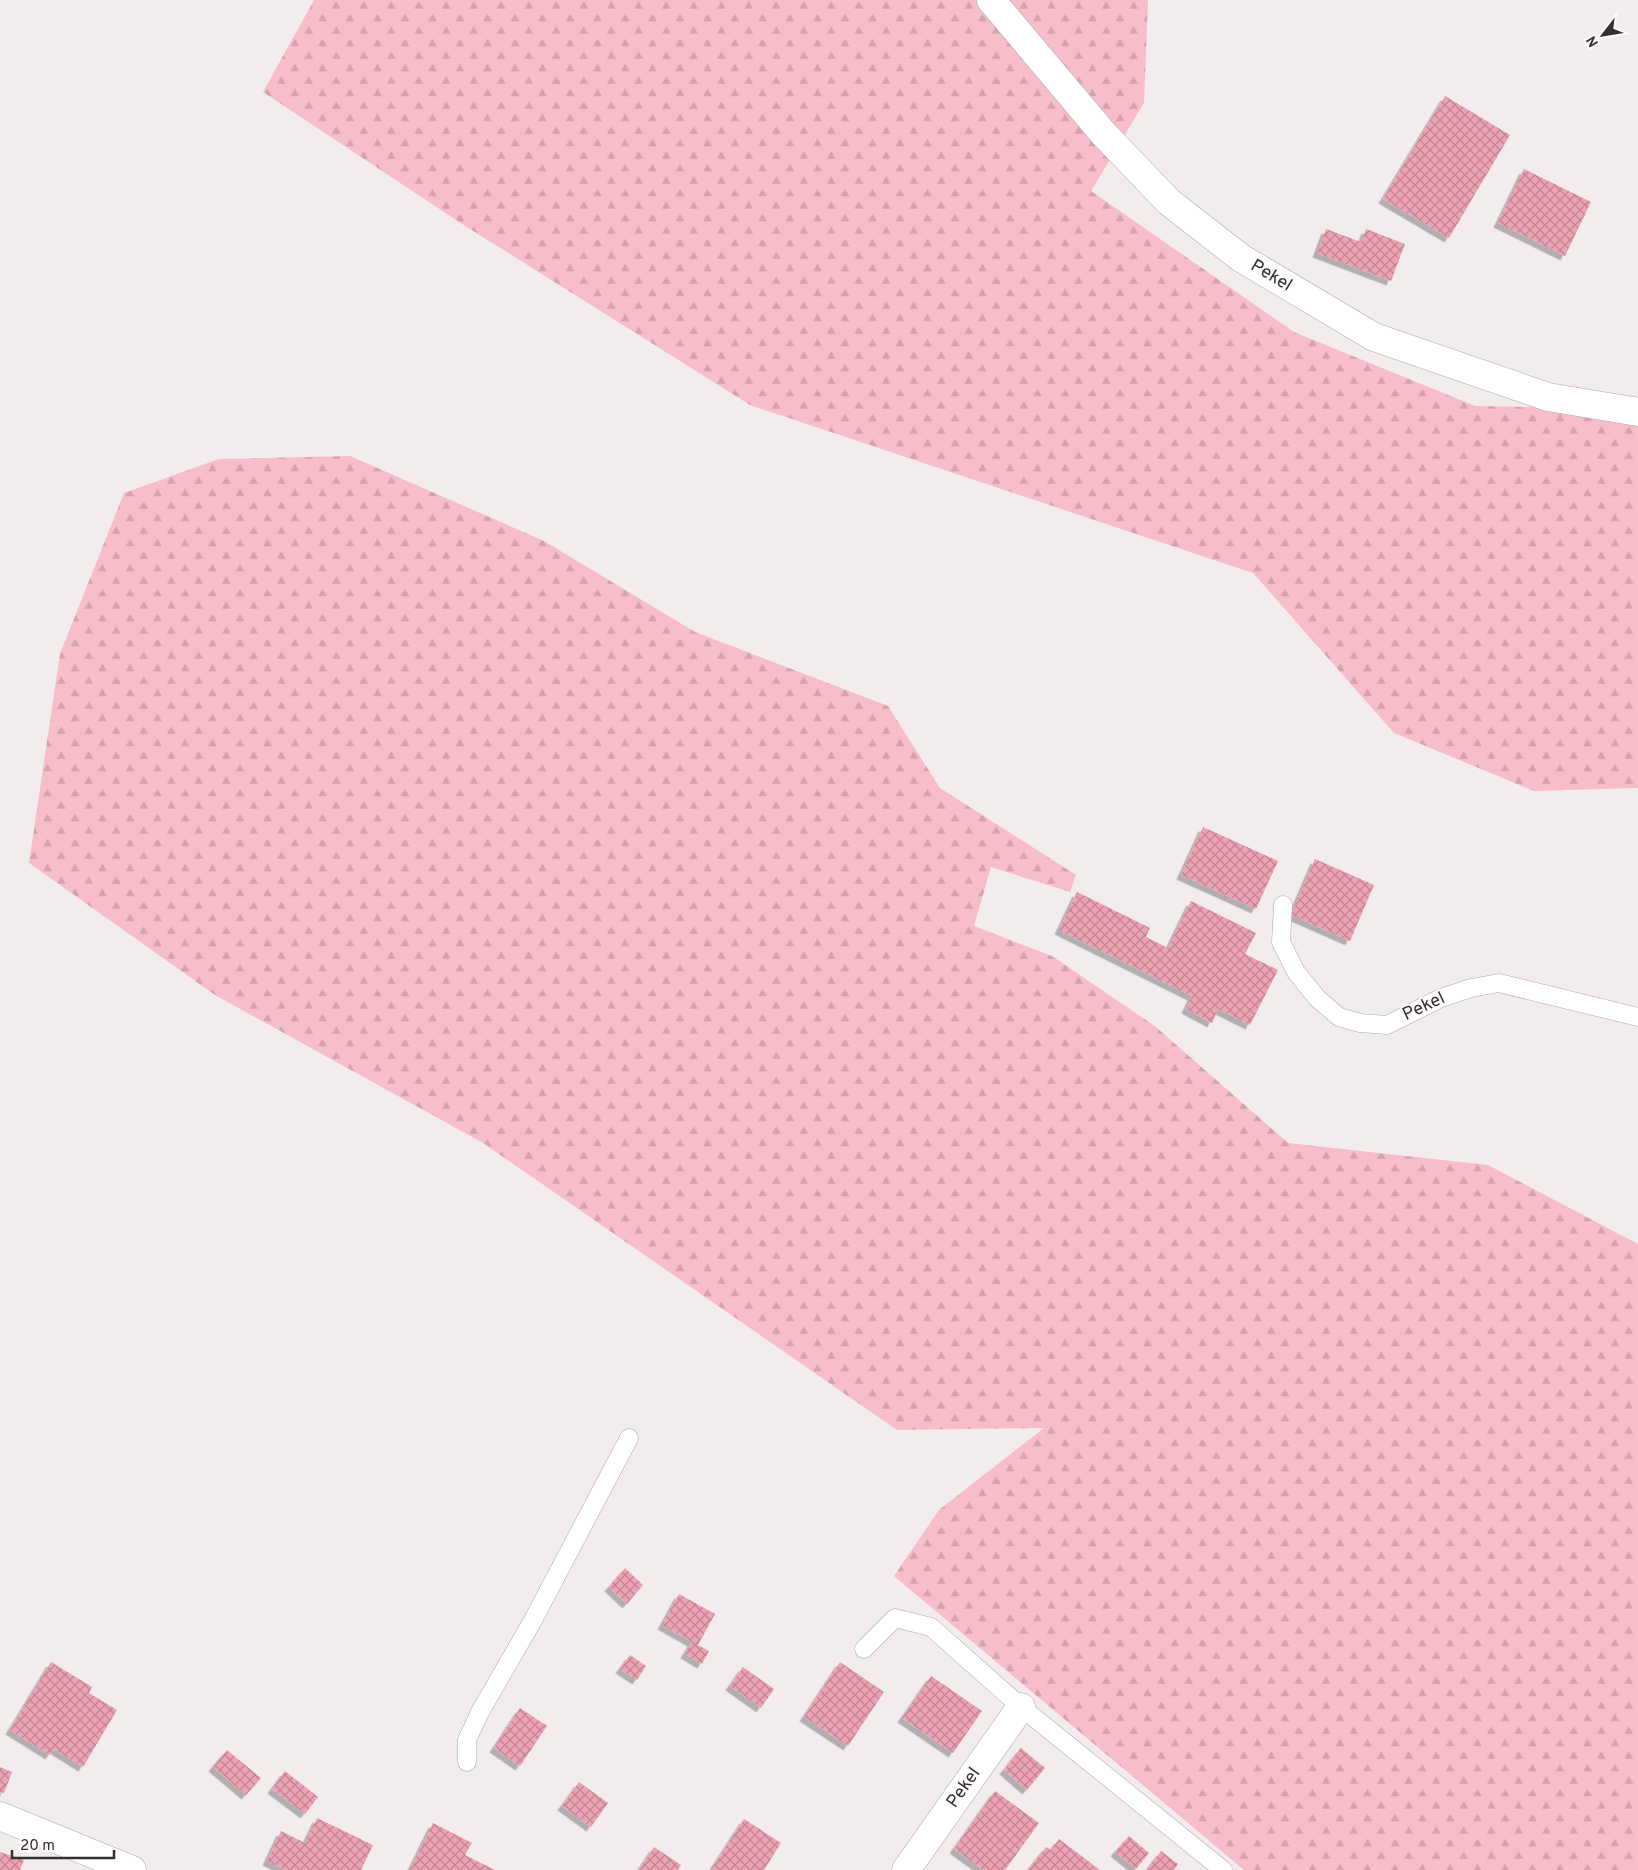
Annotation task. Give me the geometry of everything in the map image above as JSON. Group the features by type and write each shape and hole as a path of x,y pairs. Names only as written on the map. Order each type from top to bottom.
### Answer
{"street":[{"name":"Pekel","path":"991,0 1102,132 1169,202 1241,258 1374,337 1548,397 1638,412"},
{"name":"Pekel","path":"906,1870 1022,1707"},
{"path":"0,1816 132,1870"}],"lane":[{"name":"Pekel","path":"1283,905 1281,942 1296,972 1317,998 1339,1017 1360,1023 1387,1025 1441,998 1471,988 1499,983 1638,1017"},
{"path":"467,1762 466,1740 532,1622 629,1438"},
{"path":"864,1649 895,1618 931,1627 1022,1707 1223,1870"}],"green space":[{"path":"314,0 1148,0 1144,103 1091,191 1294,332 1475,406 1615,409 1638,417 1638,788 1534,791 1394,733 1253,573 750,405 459,222 263,92"},
{"path":"350,456 544,541 695,632 888,706 940,788 1076,875 1070,892 991,867 974,926 1052,956 1156,1027 1288,1143 1488,1165 1638,1244 1638,1870 1244,1870 894,1576 939,1510 1044,1428 897,1430 483,1143 215,995 29,863 60,654 124,493 219,459"}],"building":[{"path":"1445,96 1510,135 1449,238 1383,199"},
{"path":"1524,169 1591,202 1565,256 1498,223"},
{"path":"1326,229 1361,242 1366,229 1405,244 1391,281 1317,253"},
{"path":"1203,827 1278,861 1256,909 1181,875"},
{"path":"1315,859 1374,885 1350,941 1291,915"},
{"path":"1077,892 1150,928 1146,937 1168,948 1191,901 1256,933 1245,954 1278,970 1250,1025 1218,1009 1212,1023 1186,1009 1192,996 1059,930"},
{"path":"625,1568 643,1585 627,1604 609,1587"},
{"path":"679,1594 715,1614 698,1645 709,1651 702,1664 685,1654 692,1642 662,1625"},
{"path":"630,1655 646,1666 637,1680 620,1669"},
{"path":"51,1662 92,1687 89,1693 117,1710 83,1767 54,1749 50,1755 10,1730"},
{"path":"840,1662 884,1692 848,1746 804,1717"},
{"path":"743,1667 774,1689 761,1708 730,1686"},
{"path":"931,1676 982,1711 953,1753 902,1718"},
{"path":"520,1708 547,1726 520,1766 494,1748"},
{"path":"1021,1748 1045,1768 1027,1790 1004,1770"},
{"path":"227,1750 261,1778 246,1795 213,1767"},
{"path":"0,1767 12,1772 4,1793 0,1792"},
{"path":"285,1771 318,1797 305,1814 272,1789"},
{"path":"579,1782 608,1803 591,1827 562,1806"},
{"path":"995,1791 1039,1823 1005,1870 983,1870 954,1849"},
{"path":"317,1818 373,1845 361,1870 286,1870 267,1861 281,1831 305,1843"},
{"path":"744,1819 781,1843 764,1870 711,1870"},
{"path":"433,1823 472,1843 465,1855 495,1870 410,1870"},
{"path":"1129,1836 1149,1853 1136,1869 1115,1852"},
{"path":"1059,1839 1100,1870 1028,1870 1046,1847 1051,1850"},
{"path":"654,1847 681,1865 678,1870 639,1870"},
{"path":"1161,1851 1178,1864 1174,1870 1147,1870"},
{"path":"0,1852 24,1860 20,1870 0,1870"}]}
